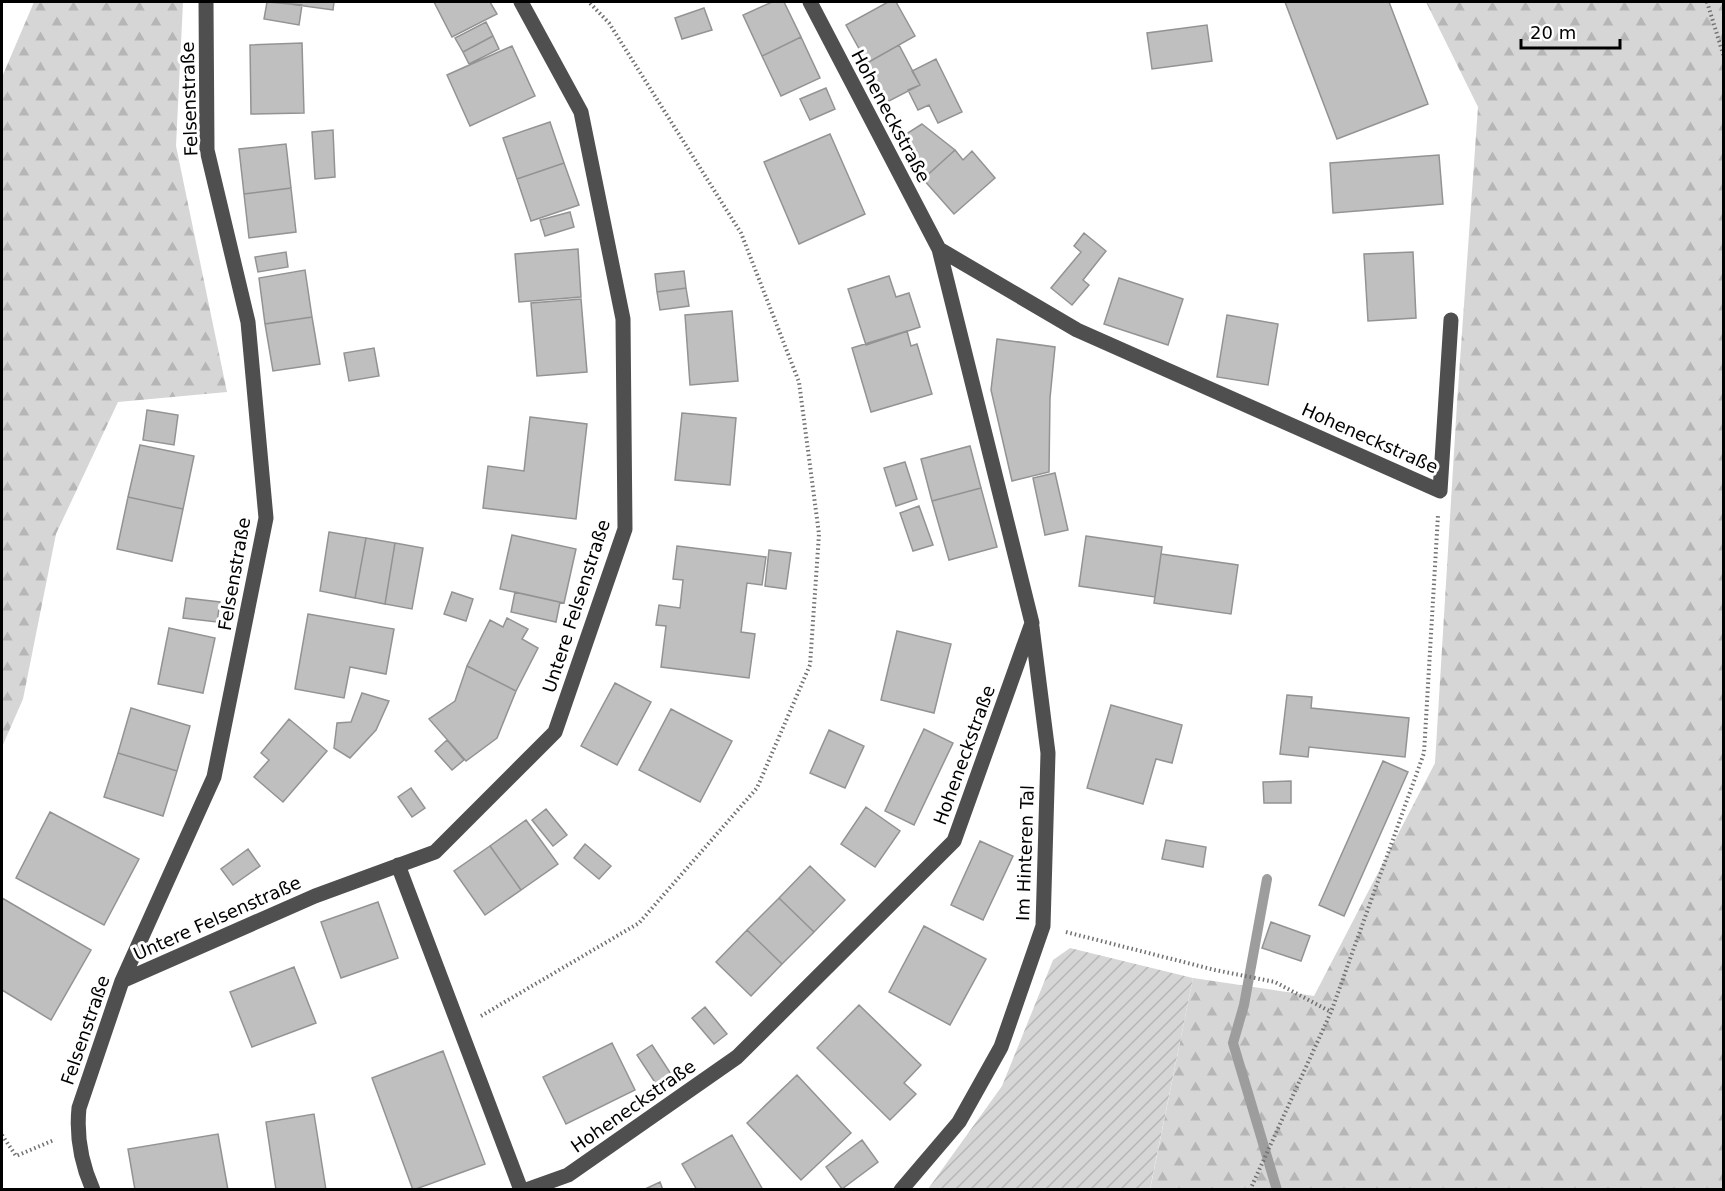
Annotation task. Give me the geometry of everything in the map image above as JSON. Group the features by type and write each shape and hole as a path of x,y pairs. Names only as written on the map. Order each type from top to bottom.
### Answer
{"street":[{"name":"Felsenstraße","path":"77,1130 78,1108 122,981 214,777 266,518 248,322 207,150 206,2"},
{"name":"Untere Felsenstraße","path":"122,981 315,896 435,852 555,732 625,529 623,319 581,112 521,2"},
{"name":"Hoheneckstraße","path":"526,1190 568,1176 737,1058 954,841 1032,623 939,249 810,2"},
{"name":"Hoheneckstraße","path":"939,249 1077,330 1440,490 1451,320"},
{"name":"Im Hinteren Tal","path":"901,1190 959,1122 1001,1047 1043,926 1048,753 1032,623"},
{"path":"398,865 521,1190"},
{"path":"77,1130 84,1170 93,1190"}],"path":[{"path":"460,1029 639,923 758,788 810,665 819,534 799,382 741,233 609,22 589,2"},
{"path":"1707,2 1724,57"},
{"path":"1250,1190 1331,1012 1424,753 1440,490"},
{"path":"1043,926 1215,970 1275,982 1331,1012"},
{"path":"2,1135 16,1156 77,1130"}],"green space":[{"path":"34,2 183,2 176,146 227,392 118,402 56,534 23,699 2,747 2,77"},
{"path":"1426,2 1723,2 1723,1189 1150,1190 1193,978 1314,996 1435,763 1478,107"},
{"path":"1070,948 1193,978 1150,1189 928,1189 1002,1086 1053,960"}],"building":[{"path":"267,2 302,5 299,25 264,19"},
{"path":"275,2 334,2 333,10"},
{"path":"434,2 490,2 497,14 452,37"},
{"path":"772,2 784,2 801,37 762,56 743,15"},
{"path":"888,2 896,2 915,36 867,63 846,25"},
{"path":"1285,2 1389,2 1428,104 1337,139"},
{"path":"704,8 712,30 682,39 675,18"},
{"path":"486,22 493,36 463,52 455,38"},
{"path":"1207,25 1212,61 1152,69 1147,33"},
{"path":"493,36 499,49 469,64 463,52"},
{"path":"801,37 820,78 781,96 762,56"},
{"path":"302,43 304,113 251,114 250,45"},
{"path":"899,45 920,85 887,102 867,63"},
{"path":"512,46 535,96 470,126 447,75"},
{"path":"936,59 962,112 938,123 929,105 918,110 908,90 920,85 912,71"},
{"path":"826,88 835,109 810,120 800,99"},
{"path":"550,122 564,163 517,179 503,138"},
{"path":"922,124 955,150 923,179 903,136"},
{"path":"333,130 335,177 315,179 312,132"},
{"path":"830,134 865,214 799,244 764,162"},
{"path":"286,144 291,188 244,194 239,149"},
{"path":"955,150 963,160 972,151 995,178 954,214 923,179"},
{"path":"1439,155 1443,204 1333,213 1330,163"},
{"path":"564,163 579,205 531,221 517,179"},
{"path":"291,188 296,232 249,238 244,194"},
{"path":"570,212 574,227 545,236 540,220"},
{"path":"1084,233 1106,251 1083,280 1089,285 1072,305 1051,288 1081,252 1074,246"},
{"path":"578,249 581,297 519,302 515,254"},
{"path":"286,252 288,267 258,272 255,257"},
{"path":"1413,252 1416,318 1368,321 1364,254"},
{"path":"305,270 312,317 265,324 259,278"},
{"path":"684,271 686,288 657,292 655,274"},
{"path":"889,276 896,297 909,293 920,327 866,345 848,289"},
{"path":"1119,278 1183,299 1168,345 1104,324"},
{"path":"686,288 689,306 660,310 657,292"},
{"path":"581,299 587,372 537,376 531,303"},
{"path":"732,311 738,381 690,385 685,315"},
{"path":"1227,315 1278,324 1268,385 1217,377"},
{"path":"312,317 320,364 273,371 265,324"},
{"path":"907,331 911,346 917,344 932,394 871,412 852,348"},
{"path":"997,339 1055,347 1050,398 1049,472 1012,481 991,390"},
{"path":"374,348 379,376 349,381 344,353"},
{"path":"147,410 178,415 174,445 143,440"},
{"path":"682,413 736,418 730,485 675,480"},
{"path":"530,417 587,424 576,519 483,508 488,466 524,471"},
{"path":"140,445 194,456 183,509 128,497"},
{"path":"970,446 981,488 932,501 921,459"},
{"path":"905,462 917,499 896,506 884,468"},
{"path":"1055,473 1068,530 1045,535 1033,478"},
{"path":"981,488 997,547 949,560 932,501"},
{"path":"128,497 183,509 172,561 117,549"},
{"path":"919,506 933,545 913,551 900,513"},
{"path":"329,532 366,538 355,598 320,591"},
{"path":"512,535 576,549 564,603 500,589"},
{"path":"1086,536 1162,547 1155,597 1079,586"},
{"path":"366,538 395,543 385,604 355,598"},
{"path":"395,543 423,548 412,609 385,604"},
{"path":"677,546 766,557 762,585 747,583 741,632 755,634 749,678 661,667 666,626 656,625 659,605 680,608 683,580 673,579"},
{"path":"769,550 791,553 786,589 765,586"},
{"path":"1161,554 1238,565 1231,614 1154,603"},
{"path":"452,592 473,599 466,621 444,614"},
{"path":"515,592 560,602 556,622 511,612"},
{"path":"186,598 220,602 217,622 183,618"},
{"path":"308,614 394,629 386,674 350,667 344,698 295,689"},
{"path":"507,618 528,629 522,639 538,648 516,691 467,666 490,620 503,627"},
{"path":"169,628 215,638 203,693 158,684"},
{"path":"897,631 951,644 934,713 881,700"},
{"path":"467,666 516,691 497,738 466,761 429,719 455,701"},
{"path":"615,683 651,702 617,765 581,746"},
{"path":"362,693 389,701 376,730 350,758 334,748 337,723 351,722"},
{"path":"1287,695 1312,697 1311,708 1409,718 1405,757 1309,747 1308,757 1280,754"},
{"path":"1111,705 1182,725 1172,763 1156,759 1143,804 1087,788"},
{"path":"131,708 190,726 177,771 118,753"},
{"path":"671,709 732,741 700,802 639,770"},
{"path":"289,719 327,751 283,802 254,777 269,760 261,753"},
{"path":"924,729 953,743 914,825 885,811"},
{"path":"829,730 864,746 845,788 810,773"},
{"path":"447,740 464,760 452,770 435,751"},
{"path":"118,753 177,771 163,816 104,797"},
{"path":"1383,761 1408,772 1344,916 1319,905"},
{"path":"1291,781 1291,803 1264,803 1263,782"},
{"path":"411,788 425,808 412,817 398,797"},
{"path":"866,807 900,831 875,867 841,844"},
{"path":"546,809 567,835 553,846 532,820"},
{"path":"50,812 139,859 104,925 16,878"},
{"path":"526,820 558,864 521,890 490,846"},
{"path":"1166,840 1206,847 1203,867 1162,859"},
{"path":"980,841 1013,856 983,920 951,905"},
{"path":"585,844 611,866 599,879 574,858"},
{"path":"490,846 521,890 485,915 454,871"},
{"path":"248,849 260,866 233,885 221,869"},
{"path":"810,866 845,900 814,932 779,898"},
{"path":"2,898 91,950 51,1020 2,990"},
{"path":"779,898 814,932 782,964 747,930"},
{"path":"378,902 398,958 341,978 321,922"},
{"path":"1271,922 1310,936 1301,961 1262,948"},
{"path":"924,926 986,959 950,1025 889,992"},
{"path":"747,930 782,964 751,996 716,962"},
{"path":"294,967 316,1023 252,1047 230,992"},
{"path":"859,1005 921,1065 904,1083 916,1094 890,1120 817,1048"},
{"path":"705,1007 727,1034 714,1044 692,1018"},
{"path":"612,1043 635,1090 566,1124 543,1077"},
{"path":"652,1045 671,1074 656,1084 637,1055"},
{"path":"443,1051 485,1164 413,1190 372,1078"},
{"path":"797,1075 851,1133 801,1180 747,1123"},
{"path":"314,1114 326,1190 276,1190 266,1122"},
{"path":"218,1134 228,1190 135,1190 128,1149"},
{"path":"732,1135 763,1190 697,1190 682,1164"},
{"path":"862,1140 878,1162 842,1189 826,1167"},
{"path":"660,1182 663,1190 643,1190"}],"waterway":[{"path":"1267,879 1244,1005 1233,1043 1277,1190"}]}
